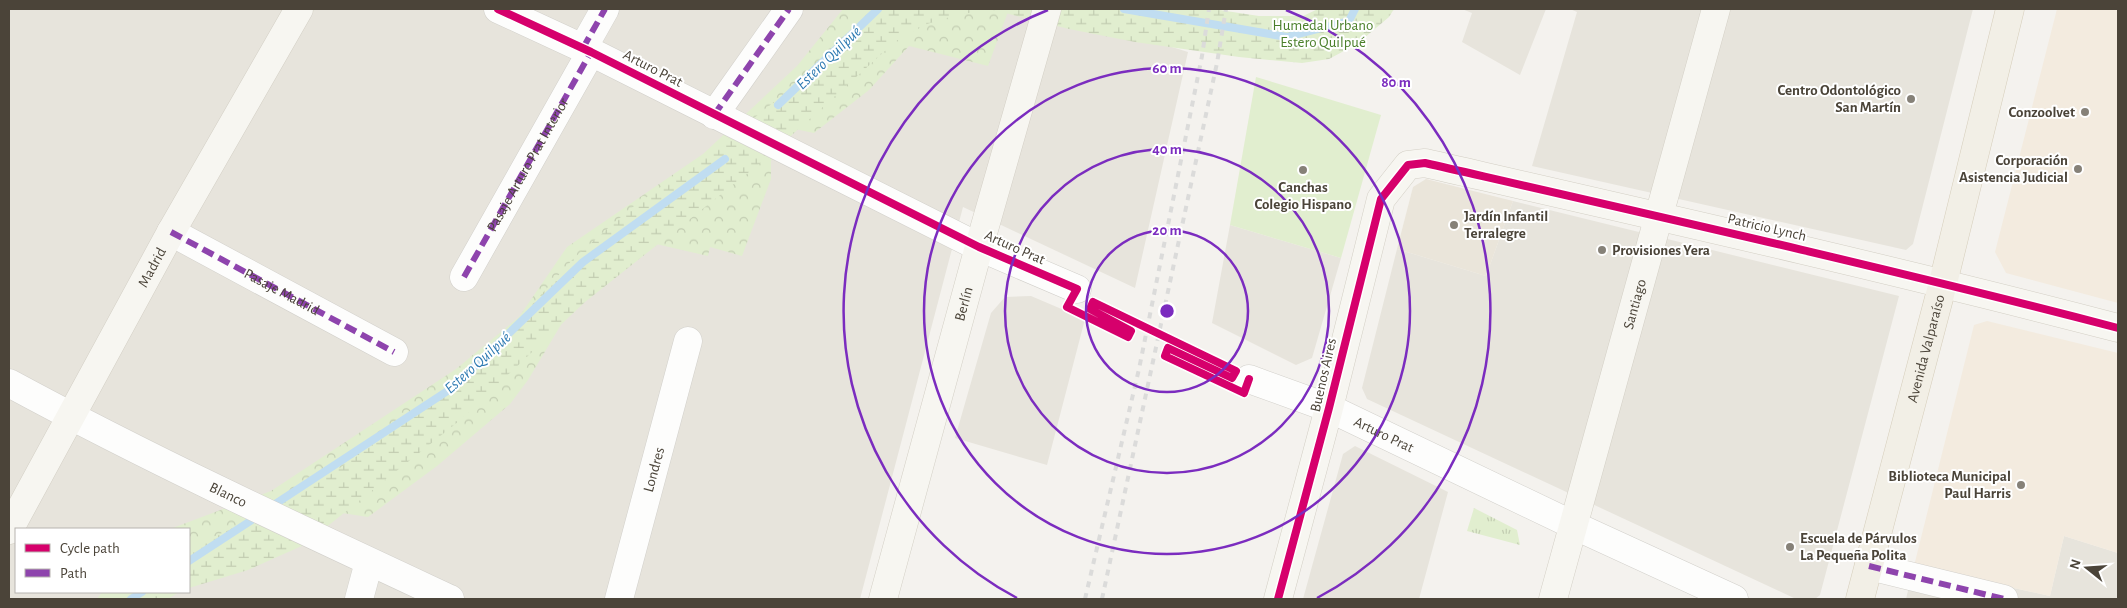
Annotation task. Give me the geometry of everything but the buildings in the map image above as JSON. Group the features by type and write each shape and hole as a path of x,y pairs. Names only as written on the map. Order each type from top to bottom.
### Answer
{"main road":[{"name":"Avenida Valparaíso","path":"1860,599 1943,282 2010,9"}],"street":[{"name":"Madrid","path":"9,530 171,232 299,9"},
{"name":"Arturo Prat","path":"498,9 587,50 979,247 1076,289"},
{"name":"Pasaje Arturo Prat Interior","path":"464,277 587,50 605,9"},
{"path":"722,118 789,9"},
{"name":"Santiago","path":"1553,599 1716,9"},
{"name":"Berlín","path":"883,599 979,247 1045,17"},
{"name":"Patricio Lynch","path":"1408,165 1425,163 1660,216 1943,282 2118,328"},
{"name":"Buenos Aires","path":"1278,599 1329,408 1381,199 1408,165"},
{"name":"Pasaje Madrid","path":"171,232 394,352"},
{"name":"Londres","path":"619,599 688,341"},
{"name":"Arturo Prat","path":"1249,378 1329,408 1573,525 1734,599"},
{"name":"Blanco","path":"9,383 70,416 315,537 450,599"},
{"path":"360,599 369,562"},
{"path":"1869,566 2004,599"}],"shaded area":[{"path":"9,9 1070,9 1069,15 1188,52 1135,288 963,207 860,599 9,599"},
{"path":"1462,9 1546,9 1520,75 1462,42 1472,13"},
{"path":"1570,9 1973,9 1913,244 1906,250 1532,166 1577,12"},
{"path":"2057,9 2118,9 2118,303 2006,273 1995,252"},
{"name":"Jardín Infantil Terralegre","path":"1426,179 1513,201 1486,276 1397,249 1413,187"},
{"path":"1513,201 1899,296 1820,595 1815,599 1796,599 1367,399 1362,388 1397,249 1486,276"},
{"path":"1230,225 1341,258 1312,358 1296,365 1212,323"},
{"path":"1031,296 1085,319 1047,465 955,438 991,313 1005,297"},
{"path":"1987,321 2118,353 2118,553 2064,536 2050,596 1914,566 1974,325"},
{"path":"1355,446 1448,492 1419,599 1303,599 1343,454"},
{"path":"2064,536 2118,553 2118,599 1906,599 1914,566 2050,596"}],"green space":[{"path":"843,9 1009,9 988,66 909,46 869,90 814,133 785,127 771,161 771,179 742,256 710,247 708,256 643,241 568,313 528,380 510,404 437,466 368,517 329,511 190,582 190,528 173,528 271,491 456,369 519,317 567,247 703,154 797,66"},
{"name":"Humedal Urbano Estero Quilpué","path":"874,9 1213,9 1259,16 1303,16 1318,9 1394,9 1389,17 1357,44 1329,59 1302,63 1239,57 1135,42 1069,29 993,10 960,14 927,24 896,41 763,161 585,302 459,421 304,545 248,570 190,588 190,548 290,502 436,402 495,346 573,259 630,209 731,137 797,83"},
{"name":"Canchas Colegio Hispano","path":"1256,77 1381,115 1341,258 1230,225"},
{"path":"1474,508 1517,530 1520,545 1467,531"},
{"path":"101,593 170,593 161,599 97,599"},
{"path":"127,593 177,593 168,599 122,599"}],"waterway":[{"name":"Estero Quilpué","path":"778,105 878,9"},
{"name":"Estero Quilpué","path":"1124,9 1287,37 1349,21 1355,9"},
{"name":"Estero Quilpué","path":"269,508 452,388 583,262 725,159"},
{"name":"Estero Quilpué","path":"190,560 258,516"},
{"name":"Estero Quilpué","path":"131,599 140,593"}],"railway":[{"path":"1085,599 1139,369 1202,56 1209,9"},
{"path":"1102,599 1217,63 1226,9"}],"marked path":[{"path":"583,48 605,9"},
{"path":"714,115 789,9"},
{"path":"464,277 591,52"},
{"path":"171,232 394,352"},
{"path":"1869,566 2004,599"}],"cycle path":[{"path":"498,9 591,52 979,247 1077,289 1067,307 1128,337 1131,331 1090,309 1093,302 1236,371 1232,378 1168,348 1165,356 1244,393 1249,379"},
{"path":"1278,599 1329,408 1381,199 1408,165 1425,163 1859,263 2118,328"}],"place":[{"name":"Centro Odontológico San Martín","path":"1911,99"},
{"name":"Conzoolvet","path":"2085,112"},
{"name":"Corporación Asistencia Judicial","path":"2078,169"},
{"name":"Canchas Colegio Hispano","path":"1303,170"},
{"name":"Jardín Infantil Terralegre","path":"1454,225"},
{"name":"Provisiones Yera","path":"1602,250"},
{"name":"Biblioteca Municipal Paul Harris","path":"2021,485"},
{"name":"Escuela de Párvulos La Pequeña Polita","path":"1790,547"}]}
